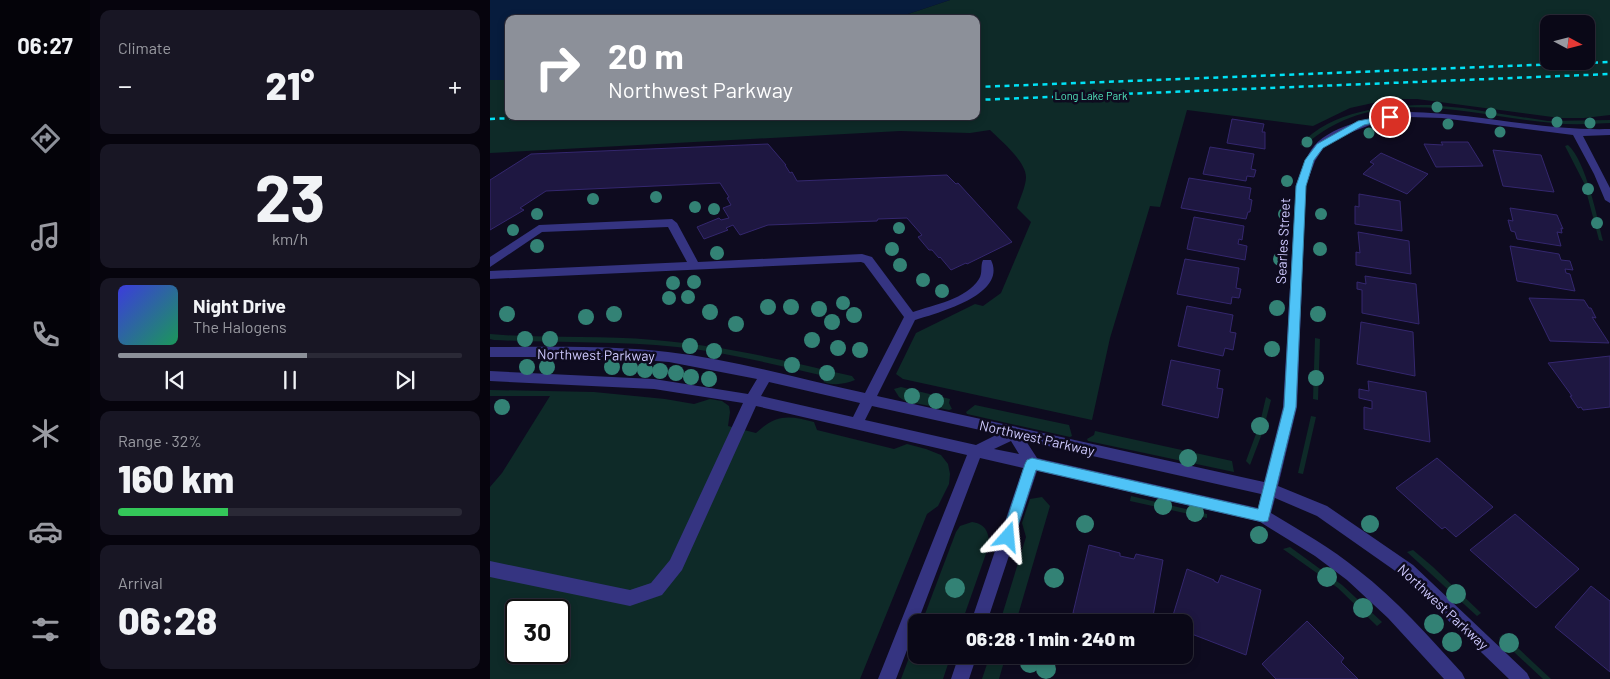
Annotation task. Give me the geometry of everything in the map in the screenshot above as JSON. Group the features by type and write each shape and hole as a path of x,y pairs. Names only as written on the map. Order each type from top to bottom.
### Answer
{"street":[{"name":"Searles Street","path":"1263,516 1271,490 1290,407 1301,186 1310,160 1320,146 1361,123 1420,114 1576,132 1610,132"},
{"path":"1576,132 1599,174 1610,200"},
{"path":"490,263 539,229 672,223 694,265"},
{"path":"490,276 862,258 868,260 910,317"},
{"path":"856,423 910,317 974,293 986,281 989,269 987,263"},
{"name":"Northwest Parkway","path":"490,352 608,352 669,357 766,376 1271,490 1322,511 1407,570 1522,679"},
{"name":"Northwest Parkway","path":"490,376 654,384 752,399 1263,516 1322,552 1354,575 1386,603 1456,679"},
{"path":"490,569 630,598 656,589 676,565 752,399 766,376"},
{"path":"887,679 947,521 976,451 1014,433 1032,464 982,614"},
{"path":"960,679 965,664"}],"green space":[{"name":"Long Lake Park","path":"950,0 1610,0 1610,115 1560,118 1417,99 1391,99 1350,108 1313,126 1187,110 1160,207 1150,206 1110,338 1092,420 903,379 896,374 916,333 975,304 983,306 1001,293 1031,222 1017,208 1026,177 1022,164 1012,151 990,130 970,133 900,131 490,153 490,80 505,80 505,120 980,120 980,15 905,15"},
{"path":"1430,105 1548,121 1610,120 1610,123 1560,124 1456,110 1424,107 1392,108 1362,114 1332,126 1304,146 1300,145 1313,133 1343,117 1378,108"},
{"path":"1568,145 1580,163 1585,176 1603,241 1599,240 1584,183 1565,146"},
{"path":"490,334 679,342 778,359 852,376 855,380 847,383 832,384 824,382 820,375 695,349 631,344 494,340 490,339"},
{"path":"1315,338 1320,339 1318,400 1313,399"},
{"path":"901,387 950,399 949,403 952,409 905,401 899,397 894,389"},
{"path":"490,390 594,392 665,399 694,404 710,399 722,401 729,406 728,426 756,433 770,422 790,417 814,422 817,430 894,449 907,444 941,455 948,464 949,484 938,506 927,514 860,679 490,679 490,487 502,473 550,396 490,396"},
{"path":"1266,397 1271,400 1263,431 1250,465 1246,461 1260,423"},
{"path":"975,405 1069,425 1072,436 967,414 966,412"},
{"path":"1311,416 1316,417 1303,474 1298,473"},
{"path":"1095,431 1232,461 1234,472 1088,441 1087,439 1094,435"},
{"path":"1131,496 1207,514 1207,518 1130,501"},
{"path":"1042,497 1050,506 1018,614 1002,614 1026,537 1022,523 1030,499"},
{"path":"972,522 981,525 986,530 989,545 965,614 925,614 956,532 960,526"},
{"path":"1290,547 1342,585 1382,622 1377,626 1338,588 1283,549"},
{"path":"1413,550 1481,613 1477,616 1407,552"},
{"path":"1503,634 1551,679 1543,679 1499,638"},
{"path":"908,660 908,664 948,664 943,679 901,679"},
{"path":"987,664 1003,664 999,679 982,679"}],"water":[{"path":"490,0 950,0 905,15 505,15 505,80 490,80"}],"building":[{"path":"1232,119 1264,124 1262,132 1265,132 1265,149 1227,143"},
{"path":"1441,142 1468,142 1483,166 1436,167 1424,144 1443,145"},
{"path":"768,144 786,165 790,173 792,172 797,181 947,175 956,184 958,183 1012,242 951,270 918,237 922,235 907,218 768,225 740,235 733,225 726,228 728,230 704,239 697,227 719,218 721,220 729,218 723,208 731,205 727,198 729,197 720,183 546,191 520,208 524,210 490,230 490,180 531,154"},
{"path":"1210,147 1254,154 1251,169 1256,170 1254,177 1247,176 1246,181 1203,174"},
{"path":"1493,150 1541,155 1554,192 1503,186"},
{"path":"1381,153 1428,174 1407,194 1363,174 1374,164 1370,162"},
{"path":"1189,178 1251,188 1249,199 1252,200 1250,212 1248,212 1246,219 1181,208"},
{"path":"1359,194 1400,201 1402,231 1355,224 1355,206 1359,207"},
{"path":"1510,208 1557,215 1563,229 1561,228 1562,233 1557,232 1561,246 1517,239 1515,232 1511,231 1508,220 1513,221"},
{"path":"1194,217 1244,226 1242,240 1239,239 1238,244 1247,246 1245,260 1187,249"},
{"path":"1358,232 1409,241 1411,274 1356,265 1356,252 1360,253"},
{"path":"1510,246 1559,254 1561,260 1570,261 1573,270 1565,269 1566,273 1570,274 1575,291 1517,281"},
{"path":"1185,259 1239,268 1236,288 1241,289 1239,298 1232,297 1231,304 1177,294"},
{"path":"1365,276 1416,284 1419,324 1362,313 1362,290 1357,289 1357,282 1366,284"},
{"path":"1529,298 1584,300 1589,308 1591,308 1596,318 1592,317 1609,343 1550,341"},
{"path":"1187,306 1233,315 1230,332 1236,333 1233,350 1225,348 1223,356 1178,346"},
{"path":"1361,322 1413,332 1415,376 1357,364"},
{"path":"1610,356 1610,407 1583,410 1581,407 1578,408 1570,396 1572,396 1548,363"},
{"path":"1171,360 1220,370 1217,388 1223,389 1218,418 1162,405"},
{"path":"1368,381 1426,392 1430,442 1364,429 1364,407 1372,409 1372,401 1359,398 1359,389 1369,391"},
{"path":"1437,458 1493,507 1456,537 1445,527 1442,529 1396,488"},
{"path":"1515,514 1579,569 1536,608 1470,550"},
{"path":"1089,545 1120,553 1120,556 1134,559 1136,554 1163,560 1153,614 1073,613"},
{"path":"1187,569 1218,583 1221,575 1261,590 1246,655 1193,634 1193,614 1173,614"},
{"path":"1591,586 1610,601 1610,672 1555,627"},
{"path":"1307,621 1344,658 1341,662 1358,679 1276,679 1262,664"}],"railway":[{"path":"980,87 1610,62"},
{"path":"980,100 1610,74"},
{"path":"490,119 505,118"}],"route":[{"path":"1008,537 1032,464 1263,516 1271,490 1290,407 1301,186 1310,160 1320,146 1336,135 1361,123 1390,117"}]}
